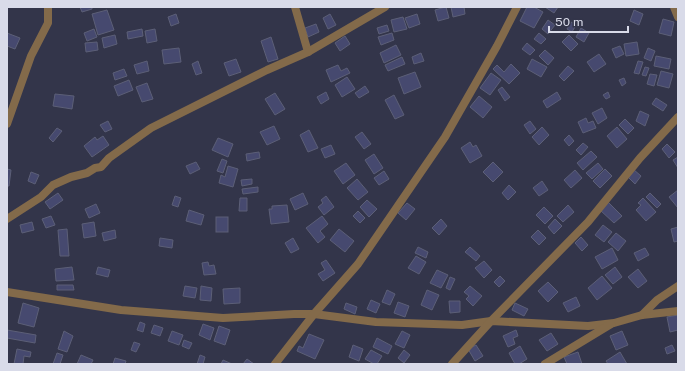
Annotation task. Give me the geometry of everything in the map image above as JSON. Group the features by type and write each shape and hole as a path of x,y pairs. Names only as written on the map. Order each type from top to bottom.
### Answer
{"street":[{"path":"7,124 31,56 48,23 48,7"},
{"path":"295,7 308,52"},
{"path":"7,219 41,197 53,185 95,168 102,167 109,158 151,128 267,70 308,52 385,7"},
{"path":"275,364 314,314 358,264 445,137 497,46 517,7"},
{"path":"674,7 678,17"},
{"path":"452,364 491,321 588,222 640,158 678,117"},
{"path":"642,315 657,300 678,286"},
{"path":"7,292 121,310 223,318 314,314 376,322 462,325 491,321 588,326 614,323 642,315 678,311"},
{"path":"545,364 614,323"}],"building":[{"path":"80,7 92,7 92,9 82,12"},
{"path":"446,7 449,18 438,21 435,10"},
{"path":"451,7 464,7 465,14 453,17"},
{"path":"527,7 534,7 543,12 534,28 520,21"},
{"path":"545,7 558,7 554,13"},
{"path":"107,10 114,30 98,35 92,14"},
{"path":"634,10 643,14 639,25 630,21"},
{"path":"176,14 179,23 171,26 168,17"},
{"path":"330,14 336,25 328,29 323,18"},
{"path":"417,14 420,24 409,28 405,18"},
{"path":"403,17 407,29 394,32 391,20"},
{"path":"663,19 674,22 671,36 659,33"},
{"path":"548,20 555,25 548,34 542,29"},
{"path":"571,22 576,25 572,32 567,29"},
{"path":"316,24 319,32 308,37 305,28"},
{"path":"387,25 389,31 379,34 377,28"},
{"path":"581,28 589,33 584,42 576,37"},
{"path":"94,29 97,37 87,41 84,33"},
{"path":"142,29 143,36 128,39 127,32"},
{"path":"155,29 157,41 147,43 145,31"},
{"path":"7,33 20,38 15,49 7,46"},
{"path":"392,33 394,40 381,45 378,37"},
{"path":"539,33 546,39 541,44 534,39"},
{"path":"115,35 117,44 104,48 102,38"},
{"path":"569,35 578,44 571,51 562,42"},
{"path":"345,36 350,44 340,51 335,43"},
{"path":"271,37 278,59 268,62 261,41"},
{"path":"97,42 98,50 86,52 85,43"},
{"path":"637,42 639,54 626,56 624,44"},
{"path":"527,43 535,50 530,55 522,49"},
{"path":"396,45 401,55 384,63 380,53"},
{"path":"620,46 624,54 616,58 612,49"},
{"path":"179,48 181,62 164,64 162,50"},
{"path":"648,48 655,51 651,61 644,58"},
{"path":"545,50 554,58 548,65 539,56"},
{"path":"421,53 424,61 414,64 412,57"},
{"path":"599,54 606,64 594,72 587,62"},
{"path":"656,56 671,59 669,69 654,66"},
{"path":"402,57 405,64 388,71 385,65"},
{"path":"236,59 241,72 229,76 224,63"},
{"path":"532,59 547,67 541,77 527,69"},
{"path":"147,61 149,71 137,74 134,65"},
{"path":"198,61 202,73 196,75 192,64"},
{"path":"638,61 643,62 639,74 634,73"},
{"path":"511,64 520,73 509,84 493,69 497,65 504,72"},
{"path":"338,65 341,71 347,68 350,73 331,82 326,70"},
{"path":"568,66 574,71 564,81 559,76"},
{"path":"645,67 649,68 646,76 642,75"},
{"path":"124,69 127,76 115,80 113,73"},
{"path":"661,71 673,74 669,88 657,85"},
{"path":"415,72 421,87 404,94 398,78"},
{"path":"491,73 501,80 490,95 480,88"},
{"path":"650,74 657,75 654,86 647,84"},
{"path":"347,77 355,89 342,97 335,85"},
{"path":"624,78 626,83 622,86 619,80"},
{"path":"129,80 133,90 118,96 114,86"},
{"path":"147,83 153,99 142,102 136,87"},
{"path":"365,86 369,92 359,98 355,93"},
{"path":"502,87 510,97 505,101 498,90"},
{"path":"326,92 329,99 321,104 317,97"},
{"path":"557,92 561,99 547,108 543,101"},
{"path":"608,92 610,97 606,99 603,95"},
{"path":"275,93 285,109 275,115 265,99"},
{"path":"55,94 74,96 72,109 53,106"},
{"path":"394,95 404,115 395,119 385,100"},
{"path":"479,96 492,107 483,118 470,107"},
{"path":"656,98 667,105 663,111 652,104"},
{"path":"602,108 607,118 598,124 592,113"},
{"path":"640,111 649,115 645,126 636,121"},
{"path":"586,118 588,123 593,121 596,128 583,133 578,122"},
{"path":"625,119 634,128 628,134 619,125"},
{"path":"108,121 112,129 105,132 100,125"},
{"path":"530,121 536,129 530,134 524,125"},
{"path":"274,126 280,139 267,145 260,132"},
{"path":"542,127 549,135 539,145 532,137"},
{"path":"617,127 627,139 617,148 607,136"},
{"path":"57,128 62,131 53,142 49,138"},
{"path":"309,130 318,148 308,152 300,135"},
{"path":"362,132 371,144 364,149 355,137"},
{"path":"569,135 574,141 569,146 564,140"},
{"path":"103,136 109,145 92,157 84,146 95,137 97,140"},
{"path":"218,138 233,144 228,157 212,150"},
{"path":"470,142 473,147 476,145 482,156 470,163 461,148"},
{"path":"583,143 588,147 581,155 576,150"},
{"path":"667,144 675,152 669,158 662,149"},
{"path":"331,145 335,154 325,158 321,149"},
{"path":"591,151 597,157 583,170 577,163"},
{"path":"259,152 260,158 247,161 246,154"},
{"path":"374,154 383,168 374,174 365,160"},
{"path":"678,157 678,168 673,160"},
{"path":"222,159 227,161 223,173 217,171"},
{"path":"196,162 200,169 190,174 186,166"},
{"path":"493,162 503,172 493,182 483,172"},
{"path":"346,163 355,175 343,184 334,171"},
{"path":"598,163 603,169 592,179 586,173"},
{"path":"228,166 238,169 233,187 219,183 221,175 225,177"},
{"path":"7,169 11,170 9,186 7,186"},
{"path":"605,169 612,176 600,188 593,181"},
{"path":"633,169 641,176 635,184 627,176"},
{"path":"575,170 582,178 571,188 564,180"},
{"path":"384,171 389,179 379,185 374,178"},
{"path":"31,172 39,175 35,184 28,181"},
{"path":"252,179 252,184 242,186 241,180"},
{"path":"357,179 368,192 358,200 347,188"},
{"path":"542,181 548,190 539,196 533,188"},
{"path":"509,185 516,192 508,200 502,193"},
{"path":"258,187 258,192 243,194 242,189"},
{"path":"678,190 678,208 669,197"},
{"path":"58,193 63,200 50,209 45,202"},
{"path":"303,193 308,204 295,210 290,199"},
{"path":"650,193 661,204 657,208 646,197"},
{"path":"175,196 181,198 178,207 172,205"},
{"path":"326,196 334,207 324,215 318,207 323,203 321,200"},
{"path":"240,198 247,198 247,211 239,211"},
{"path":"643,198 656,212 646,221 636,210 641,205 638,203"},
{"path":"367,200 377,209 369,217 360,207"},
{"path":"608,202 622,216 614,223 600,210"},
{"path":"407,203 415,209 406,220 398,213"},
{"path":"96,204 100,213 89,218 85,209"},
{"path":"287,205 289,222 271,224 269,209 272,209 272,206"},
{"path":"568,205 574,212 563,222 557,216"},
{"path":"544,207 553,216 545,224 536,215"},
{"path":"189,210 204,215 201,225 186,221"},
{"path":"358,211 365,218 360,223 353,216"},
{"path":"51,216 55,225 46,228 42,219"},
{"path":"322,216 328,224 320,231 325,237 318,243 306,228"},
{"path":"216,217 228,217 228,232 216,232"},
{"path":"441,219 447,226 439,235 432,228"},
{"path":"555,219 562,226 554,234 548,227"},
{"path":"32,222 34,230 22,233 20,225"},
{"path":"94,222 96,236 84,238 82,224"},
{"path":"603,225 612,232 604,242 595,235"},
{"path":"678,227 678,241 674,242 671,229"},
{"path":"67,229 69,256 60,256 58,230"},
{"path":"339,229 354,241 345,252 330,240"},
{"path":"115,230 116,238 104,241 102,233"},
{"path":"538,230 546,238 539,245 531,237"},
{"path":"616,233 626,241 618,251 608,242"},
{"path":"581,237 588,245 582,251 575,243"},
{"path":"160,238 173,240 172,248 159,246"},
{"path":"293,238 299,249 291,253 285,243"},
{"path":"418,247 428,252 426,258 415,253"},
{"path":"470,247 480,256 476,261 465,252"},
{"path":"612,248 618,260 602,269 595,257"},
{"path":"645,248 649,255 638,261 634,253"},
{"path":"416,256 426,262 419,274 408,268"},
{"path":"326,260 335,273 323,281 318,274 325,270 321,263"},
{"path":"484,261 492,270 484,278 475,268"},
{"path":"208,262 209,266 214,265 216,274 204,275 202,263"},
{"path":"72,267 74,280 56,281 55,269"},
{"path":"98,267 110,270 108,277 96,274"},
{"path":"615,267 622,277 613,284 605,275"},
{"path":"638,269 647,281 638,288 628,277"},
{"path":"437,270 448,275 441,288 430,283"},
{"path":"500,276 505,281 499,287 494,282"},
{"path":"602,276 612,288 597,300 588,288"},
{"path":"450,277 455,279 450,290 446,288"},
{"path":"548,282 558,292 548,302 538,291"},
{"path":"57,285 73,285 74,290 57,290"},
{"path":"185,286 197,288 195,298 183,296"},
{"path":"201,286 212,288 211,301 200,300"},
{"path":"470,286 482,296 473,306 466,299 469,296 464,292"},
{"path":"240,288 240,303 224,304 223,289"},
{"path":"387,290 395,294 390,305 382,302"},
{"path":"427,290 439,295 432,310 421,305"},
{"path":"576,297 580,306 568,312 563,303"},
{"path":"371,300 380,304 376,313 367,309"},
{"path":"449,301 460,301 460,312 450,313"},
{"path":"398,302 409,306 405,317 394,313"},
{"path":"23,303 39,308 34,327 18,323"},
{"path":"346,303 357,307 355,314 344,309"},
{"path":"515,303 528,309 524,316 512,310"},
{"path":"678,315 678,330 670,332 667,317"},
{"path":"140,322 145,324 143,332 137,330"},
{"path":"203,324 214,328 210,340 199,335"},
{"path":"154,325 163,328 160,336 151,333"},
{"path":"219,326 230,330 225,345 214,341"},
{"path":"7,330 36,335 35,343 7,338"},
{"path":"516,330 518,336 513,338 515,344 508,347 503,336"},
{"path":"64,331 73,336 67,352 58,349"},
{"path":"172,331 183,335 179,345 168,341"},
{"path":"402,331 410,335 404,348 395,344"},
{"path":"622,331 628,345 616,350 610,336"},
{"path":"551,333 558,344 547,351 539,340"},
{"path":"309,334 324,340 315,359 297,351 299,346 303,348"},
{"path":"377,338 392,346 388,354 373,347"},
{"path":"184,340 192,343 189,349 182,346"},
{"path":"134,342 140,344 136,352 131,350"},
{"path":"353,345 363,349 359,361 349,357"},
{"path":"476,345 483,356 475,361 468,349"},
{"path":"672,345 675,351 667,354 665,348"},
{"path":"520,346 527,359 519,364 515,364 509,353"},
{"path":"17,349 31,352 30,357 24,356 23,364 14,364"},
{"path":"371,350 382,356 377,364 365,359"},
{"path":"404,350 410,355 404,363 398,358"},
{"path":"578,352 582,364 567,364 564,357"},
{"path":"620,352 627,364 608,364 606,361"},
{"path":"57,353 63,355 60,364 53,364"},
{"path":"81,355 93,360 91,364 77,364"},
{"path":"200,355 205,357 203,364 197,364"},
{"path":"115,358 126,361 125,364 113,364"},
{"path":"247,359 254,364 243,364"},
{"path":"223,360 232,364 221,364"}]}
